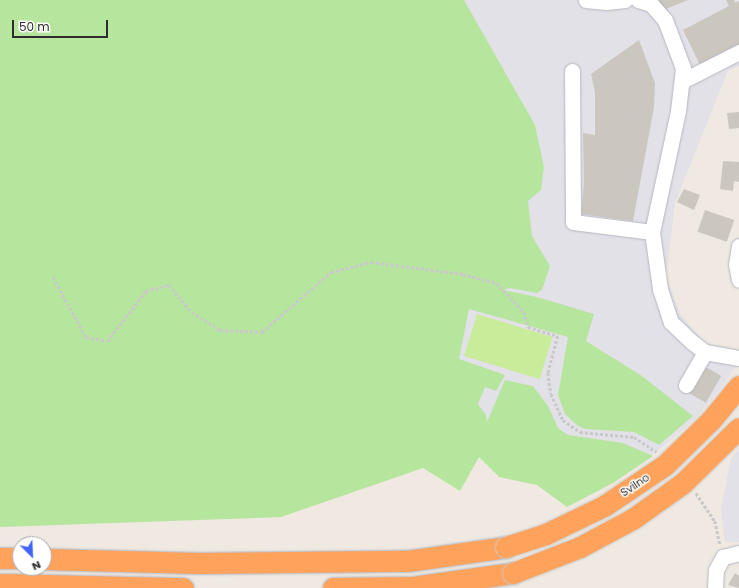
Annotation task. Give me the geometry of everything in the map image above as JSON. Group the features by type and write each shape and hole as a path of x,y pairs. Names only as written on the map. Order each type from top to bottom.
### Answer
{"highway":[{"name":"Svilno","path":"52,559 199,563 407,561 506,547 546,534 604,506 665,465 710,420 739,386"},
{"path":"332,588 413,587 513,573 580,547 634,518 683,483 739,428"},
{"path":"0,558 12,558"},
{"path":"0,584 184,588"}],"street":[{"path":"586,0 606,2 625,0"},
{"path":"638,0 651,4 665,20 683,68 684,80 652,232 660,289 671,322 705,352 739,358"},
{"path":"684,80 739,52"},
{"path":"572,71 574,222 652,232"},
{"path":"739,246 736,264 739,280"},
{"path":"686,385 705,352"},
{"path":"715,588 716,570 723,557 732,554"}],"path":[{"path":"53,277 86,337 107,341 146,292 170,285 192,312 220,330 262,332 331,272 371,262 463,274 497,283 524,312 528,327 558,336 548,373 551,394 563,420 580,432 634,437 660,454"},
{"path":"691,487 715,521 720,546 732,554"}],"shaded area":[{"path":"442,0 739,0 739,66 728,71 675,203 666,277 681,316 707,345 739,350 739,362 718,392 692,422 642,464 472,417 402,341 464,333 508,137"},
{"path":"739,449 739,542 725,542 721,509 731,458"}],"green space":[{"path":"0,0 464,0 535,125 544,167 541,190 528,201 532,236 550,266 542,290 537,293 510,288 503,290 537,297 594,314 586,341 642,376 693,416 659,445 634,432 585,429 578,426 565,414 558,395 568,337 469,309 459,359 505,375 496,391 485,387 478,404 486,415 487,422 505,380 533,386 548,406 558,428 568,435 623,443 653,456 613,483 567,507 537,485 499,477 479,457 460,491 423,468 281,517 0,527"},
{"path":"477,314 553,337 540,379 464,356"}],"building":[{"path":"657,0 688,0 661,11"},
{"path":"726,0 734,0 735,3 739,1 739,48 701,67 683,30 729,6"},
{"path":"639,40 655,83 654,107 633,221 581,214 584,183 583,133 595,135 595,93 591,74"},
{"path":"739,112 739,128 729,129 727,113"},
{"path":"723,161 739,162 739,182 734,181 733,191 720,189"},
{"path":"684,189 700,195 694,210 677,202"},
{"path":"705,210 734,220 727,242 698,232"},
{"path":"704,366 721,376 706,403 688,393"},
{"path":"735,573 739,576 739,588 728,585"}]}
